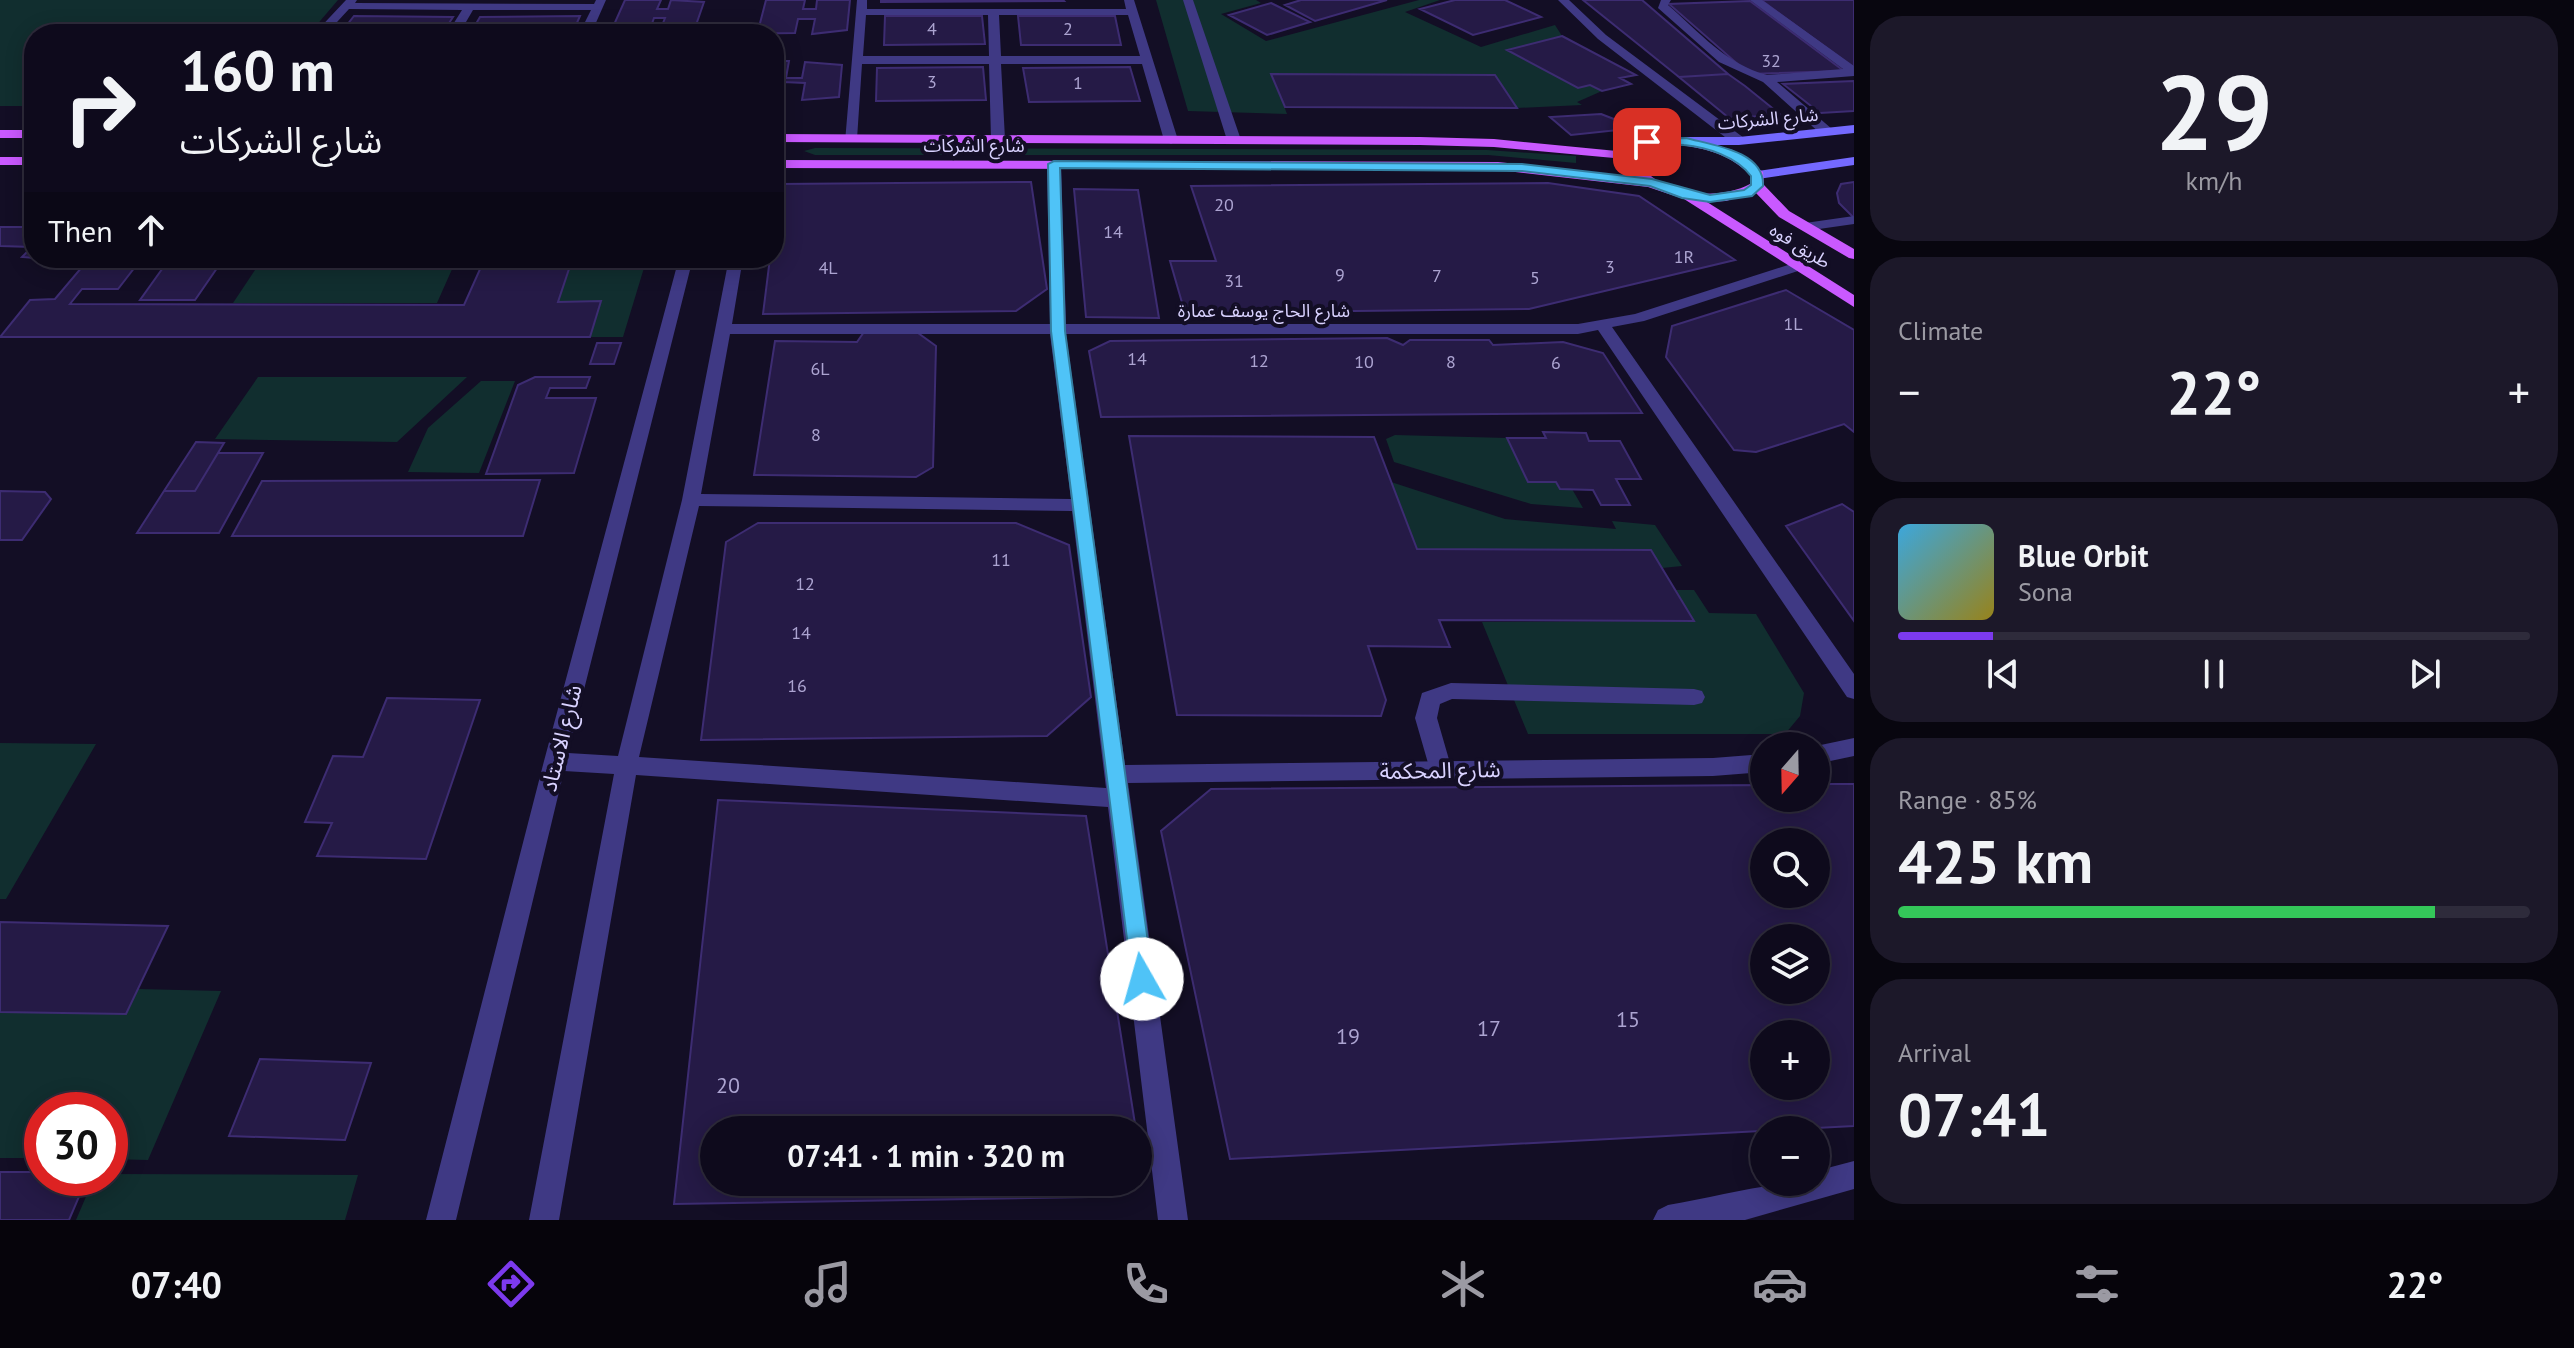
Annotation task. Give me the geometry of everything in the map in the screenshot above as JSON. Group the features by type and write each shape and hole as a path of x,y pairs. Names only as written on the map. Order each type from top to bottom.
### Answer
{"main road":[{"name":"شارع الشركات","path":"1686,141 1739,141 1854,129"},
{"path":"0,134 24,134"},
{"name":"شارع الشركات","path":"784,138 1481,142 1630,156"},
{"name":"طريق فوه","path":"1630,156 1647,142 1686,141 1732,154 1749,164 1772,205 1854,255"},
{"path":"1630,156 1631,164 1652,183"},
{"path":"0,161 24,161"},
{"path":"1686,195 1732,198 1748,194 1757,181 1854,161"},
{"name":"شارع الشركات","path":"784,164 1498,166 1652,183 1686,195"},
{"name":"طريق فوه","path":"1686,195 1854,302"}],"street":[{"path":"1188,0 1234,140"},
{"path":"1563,0 1602,37 1739,141"},
{"path":"1666,0 1662,6 1728,64 1744,73 1767,79 1854,72"},
{"path":"1755,0 1854,72"},
{"path":"329,24 349,3 470,6 599,4 590,24"},
{"path":"459,24 470,6"},
{"path":"850,139 861,6 993,12 1067,6 1130,6 1171,140"},
{"path":"993,12 998,139"},
{"path":"857,60 1147,60"},
{"path":"1767,79 1827,132"},
{"path":"1054,164 1058,331 1173,1220"},
{"path":"1805,227 1854,220"},
{"name":"شارع الحاج يوسف عمارة","path":"722,329 1551,330 1603,326 1796,267"},
{"name":"شارع الاستاد","path":"441,1220 555,761 683,268"},
{"path":"544,1220 626,767 691,500 734,268"},
{"path":"1603,326 1854,691"},
{"path":"691,500 1080,505"},
{"path":"1441,770 1426,718 1430,699 1451,691 1694,697"},
{"path":"1830,752 1854,747"},
{"path":"555,761 1118,798"},
{"name":"شارع المحكمة","path":"1115,774 1750,763"},
{"path":"1668,1220 1763,1201 1854,1175"}],"green space":[{"path":"0,0 338,0 318,24 24,24 24,106 0,106"},
{"path":"1156,0 1256,0 1261,3 1221,14 1266,41 1419,0 1440,0 1405,12 1481,47 1555,25 1562,36 1508,50 1602,91 1577,102 1582,105 1517,108 1494,75 1272,74 1287,114 1188,111"},
{"path":"815,148 1487,150 1576,156 1576,163 1488,155 815,155 804,151"},
{"path":"256,268 453,268 437,303 233,303"},
{"path":"569,268 644,268 623,337 590,337 601,301 558,302"},
{"path":"258,377 467,377 397,442 215,439"},
{"path":"481,381 515,381 479,473 408,472 428,428"},
{"path":"1395,435 1507,438 1528,482 1556,482 1560,489 1572,489 1583,508 1531,504 1394,462 1386,439"},
{"path":"1391,482 1505,519 1616,529 1612,521 1655,525 1682,566 1662,568 1651,550 1417,549"},
{"path":"1676,590 1694,590 1709,613 1756,614 1804,693 1800,716 1787,732 1528,734 1482,622 1693,621"},
{"path":"0,743 96,744 6,899 0,899"},
{"path":"138,989 221,991 148,1160 128,1159 128,1092 24,1092 24,1158 0,1158 0,1012 126,1014"},
{"path":"128,1174 358,1175 345,1220 76,1220 86,1196 128,1196"}],"building":[{"path":"625,0 661,0 657,9 668,9 671,0 704,2 696,24 663,24 665,18 654,18 652,24 614,24"},
{"path":"766,0 805,0 803,9 816,9 817,0 850,0 847,30 812,34 815,19 798,19 795,33 784,33 784,24 760,24"},
{"path":"1063,0 1064,1 881,2"},
{"path":"1301,0 1387,0 1315,21 1285,5"},
{"path":"1455,0 1505,0 1541,17 1473,35 1420,9"},
{"path":"1583,0 1642,0 1728,74 1679,77"},
{"path":"1761,0 1854,0 1854,68"},
{"path":"1750,1 1844,71 1749,74 1669,4"},
{"path":"1271,3 1310,22 1267,35 1229,15"},
{"path":"354,16 453,17 448,24 348,24"},
{"path":"580,16 576,24 476,24 480,17"},
{"path":"885,16 982,16 985,44 884,45"},
{"path":"1018,16 1115,16 1121,45 1021,45"},
{"path":"1562,36 1636,75 1620,78 1631,84 1602,91 1590,85 1578,88 1507,50"},
{"path":"784,61 789,61 786,78 802,78 805,62 842,65 839,97 802,100 805,83 784,82"},
{"path":"983,67 986,100 876,101 877,68"},
{"path":"1130,67 1140,101 1029,102 1023,68"},
{"path":"1271,74 1495,75 1517,108 1285,107"},
{"path":"1728,74 1781,115 1729,118 1679,77"},
{"path":"1854,81 1854,111 1820,113 1783,84"},
{"path":"1601,114 1637,128 1571,135 1550,117"},
{"path":"1031,182 1047,289 1016,311 763,314 769,268 784,268 784,184"},
{"path":"1854,182 1854,218 1839,203 1837,193 1841,184"},
{"path":"1548,183 1639,196 1735,260 1529,309 1185,313 1170,261 1216,261 1191,186"},
{"path":"1074,189 1138,190 1159,318 1086,317"},
{"path":"0,227 24,227 24,247 0,246"},
{"path":"81,268 134,268 118,289 82,289 70,304 464,305 481,268 569,268 558,302 601,301 590,337 0,337 30,300 55,299"},
{"path":"163,268 217,268 195,300 140,300"},
{"path":"1786,290 1854,330 1854,432 1844,424 1756,452 1734,450 1666,357 1672,326"},
{"path":"864,332 918,333 936,346 933,467 916,477 754,475 775,341 857,342"},
{"path":"1387,338 1403,345 1410,340 1489,340 1493,345 1563,342 1603,353 1642,413 1101,417 1089,351 1110,341"},
{"path":"597,343 621,343 614,364 590,364"},
{"path":"535,377 590,377 586,388 550,388 546,398 596,398 574,473 486,474 518,385"},
{"path":"1543,432 1586,433 1589,441 1620,441 1641,479 1616,479 1630,505 1601,505 1593,490 1560,489 1556,482 1528,482 1507,438 1546,438"},
{"path":"1129,436 1374,437 1417,549 1651,550 1694,621 1439,620 1450,647 1368,646 1386,700 1381,716 1177,715"},
{"path":"196,442 224,443 195,491 164,491"},
{"path":"218,453 263,453 219,533 137,533 164,491 195,491"},
{"path":"540,480 523,536 232,536 262,481"},
{"path":"0,491 45,492 51,499 22,540 0,540"},
{"path":"1842,504 1854,512 1854,621 1786,526"},
{"path":"758,523 1016,523 1069,545 1091,697 1047,736 701,740 726,542"},
{"path":"387,698 480,700 426,859 317,856 332,823 305,822 333,756 363,757"},
{"path":"1830,784 1854,784 1854,1126 1830,1127 1830,1116 1750,1116 1750,1132 1230,1159 1161,831 1211,789 1750,785 1750,812 1830,812"},
{"path":"718,800 1086,816 1134,1116 700,1116 700,1196 1090,1196 674,1204"},
{"path":"0,922 168,926 126,1014 0,1012"},
{"path":"260,1059 371,1063 345,1140 229,1136"},
{"path":"0,1172 24,1172 24,1196 79,1196 69,1220 0,1220"}],"route":[{"path":"1142,979 1058,331 1054,164 1522,167 1652,183 1686,195 1710,198 1748,194 1757,186 1758,175 1749,164 1732,154 1686,141 1647,142"}]}
